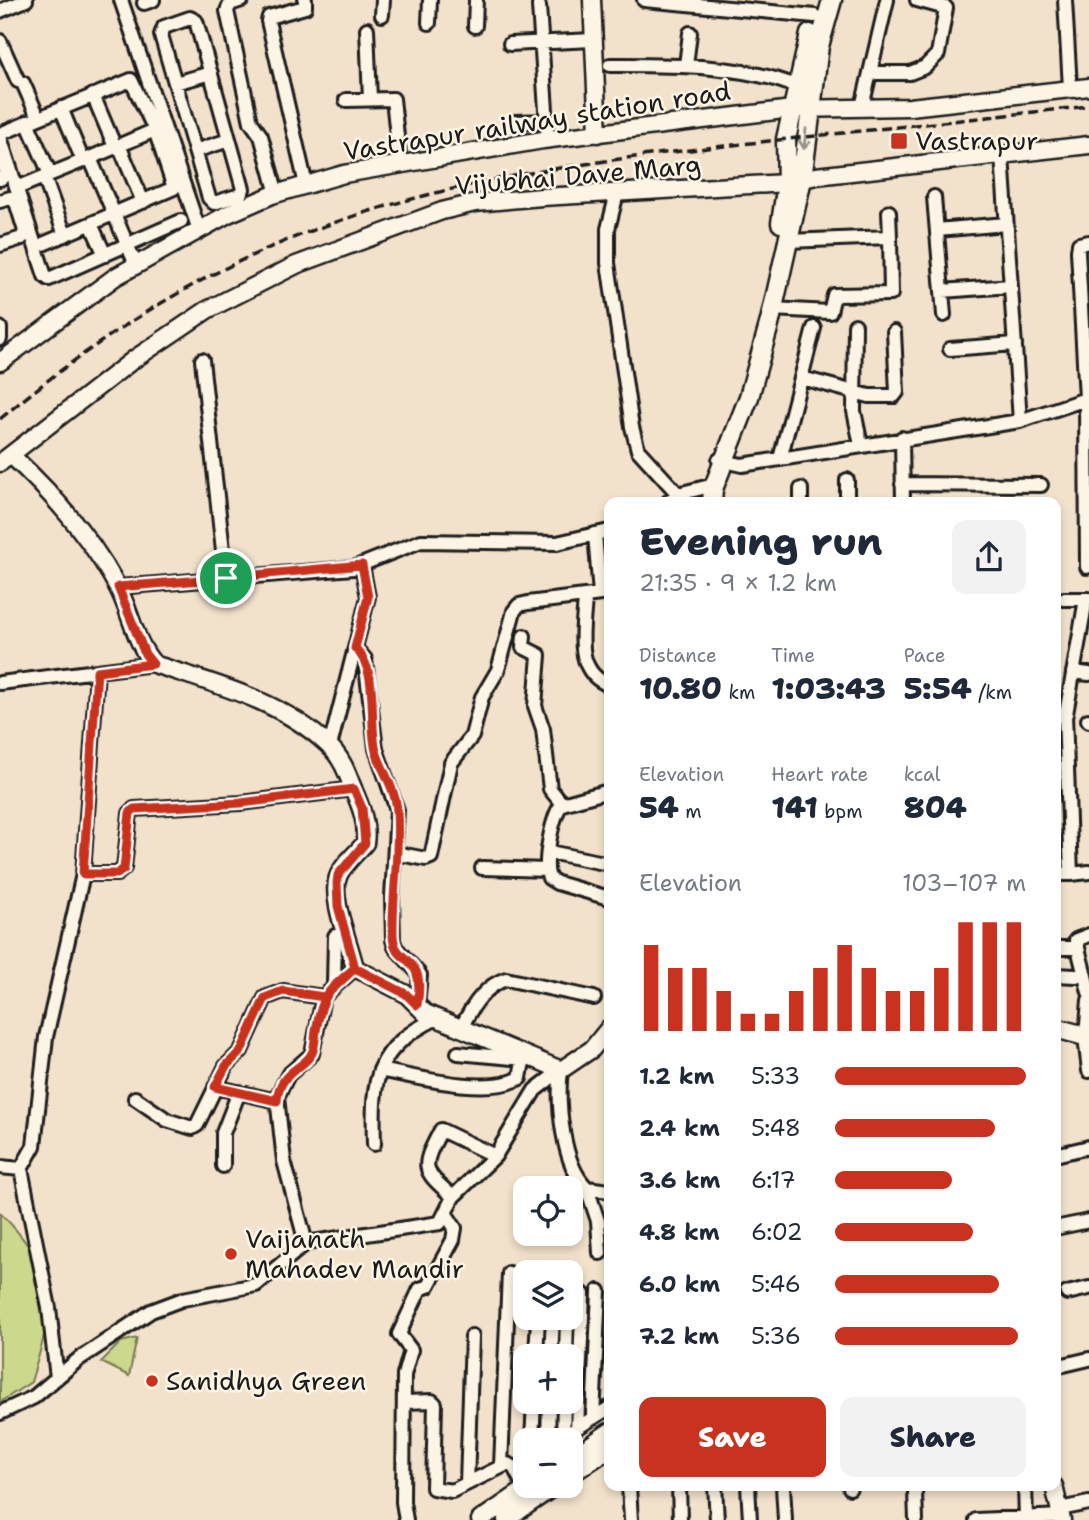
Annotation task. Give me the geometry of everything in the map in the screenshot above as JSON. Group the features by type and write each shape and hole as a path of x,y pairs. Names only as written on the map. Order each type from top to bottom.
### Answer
{"main road":[{"path":"722,462 749,397 772,309 787,241 801,108 832,0"},
{"path":"801,108 797,87 817,8"},
{"path":"708,497 713,489 743,395 795,181"},
{"path":"1061,1030 1087,1040"},
{"path":"1061,1038 1087,1040"}],"street":[{"path":"0,11 26,0"},
{"path":"36,247 175,186 146,65 121,0"},
{"path":"242,0 230,4 227,11 251,122 261,136 276,194"},
{"path":"305,0 305,7 269,17 268,21 306,185"},
{"path":"382,15 383,0"},
{"path":"429,23 430,0"},
{"path":"475,26 476,0"},
{"path":"592,0 598,134"},
{"path":"644,0 817,8"},
{"path":"862,107 887,0"},
{"path":"870,72 917,71 937,54 946,8 917,0"},
{"path":"1065,0 1070,89"},
{"path":"539,6 548,140"},
{"path":"190,18 196,21 211,74 243,189 240,195 218,202 209,198 175,83 161,31 164,27 190,18"},
{"path":"367,29 370,99"},
{"path":"686,65 690,33"},
{"path":"510,44 593,40"},
{"path":"1,47 35,110"},
{"path":"0,124 146,65"},
{"path":"610,65 686,65 779,80 797,87"},
{"path":"175,83 211,74"},
{"path":"181,220 49,279 45,276 0,134 131,80 161,123 199,230"},
{"name":"Vastrapur railway station road","path":"0,362 115,277 199,230 276,194 344,174 548,140 801,108 910,107 1089,87"},
{"path":"93,95 143,202"},
{"path":"346,100 393,99 400,164"},
{"path":"61,108 114,214 136,265"},
{"path":"17,188 117,146 161,123 182,108"},
{"path":"515,122 547,121"},
{"path":"27,122 65,235"},
{"path":"195,150 229,140"},
{"name":"Vijubhai Dave Marg","path":"5,459 181,325 296,265 442,211 475,204 795,181 1089,145"},
{"path":"0,152 7,174 0,178"},
{"path":"1002,155 1020,421"},
{"path":"617,193 608,229 608,263 630,415 638,450 672,497"},
{"path":"934,197 944,315"},
{"path":"0,201 10,198 16,202 25,231 22,238 0,245"},
{"path":"772,309 830,312 834,295 891,294 889,212"},
{"path":"91,224 105,255"},
{"path":"937,230 1006,224"},
{"path":"787,241 890,237"},
{"path":"1087,567 1088,398 1078,251 1079,244 1089,242"},
{"path":"942,290 1011,286"},
{"path":"855,325 853,393 855,423 861,445"},
{"path":"0,328 0,339"},
{"path":"780,458 814,328"},
{"path":"802,378 876,397 896,394 894,332"},
{"path":"950,349 1015,344"},
{"path":"202,360 226,578"},
{"path":"722,462 742,465 1020,421 1088,398"},
{"path":"902,438 903,497"},
{"path":"5,459 46,488 94,548 118,587 145,654 153,664"},
{"path":"847,497 848,480"},
{"path":"902,484 1041,485"},
{"path":"118,587 362,565 421,541 557,543 604,532"},
{"path":"395,853 426,859 431,857 451,763 472,736 482,697 498,670 514,611 519,605 528,603 604,593 595,534"},
{"path":"330,746 368,597 362,565"},
{"path":"585,596 582,655 591,674 604,682"},
{"path":"1061,712 1073,672 1087,599 1063,599"},
{"path":"524,636 523,647 539,655 536,706 543,729 550,789 562,804"},
{"path":"355,648 365,660 376,749 397,810 393,940 395,947 420,975 417,1005"},
{"path":"0,683 153,664 249,696 297,721 330,746 347,772 362,808 365,843 338,875 336,894 355,968 406,994 437,1018 524,1058 561,1070"},
{"path":"57,1378 48,1308 21,1169 34,1146 46,1037 83,874 97,671"},
{"path":"1073,672 1089,674"},
{"path":"1061,727 1071,874"},
{"path":"83,874 117,874 124,869 130,813 134,809 241,803 354,789"},
{"path":"604,793 562,804 552,820 547,870 552,882 604,897"},
{"path":"1061,827 1069,827"},
{"path":"549,852 604,863"},
{"path":"482,868 547,870"},
{"path":"1061,874 1089,872"},
{"path":"1061,976 1085,982 1076,940 1089,934"},
{"path":"334,985 335,936"},
{"path":"1061,948 1071,948"},
{"path":"306,1243 284,1161 277,1101 279,1090 288,1074 312,1054 324,997 355,968"},
{"path":"461,1029 472,1004 485,996 493,985 506,979 594,998"},
{"path":"135,1098 167,1120 192,1128 197,1125 226,1066 241,1051 265,998 283,991 324,997"},
{"path":"1089,1000 1089,1071"},
{"path":"374,1144 373,1114 380,1070 392,1047 414,1029 437,1018"},
{"path":"1,1412 34,1397 151,1311 183,1299 256,1285 306,1243 440,1223 453,1197 495,1156 536,1090 592,1049 604,1034"},
{"path":"457,1053 524,1058"},
{"path":"380,1070 466,1085 517,1079 524,1058"},
{"path":"561,1070 559,1102 565,1135 572,1161 587,1188 598,1221 600,1253"},
{"path":"215,1087 277,1101"},
{"path":"223,1166 223,1133 239,1092"},
{"path":"453,1197 429,1175 425,1167 426,1159 442,1130 495,1156"},
{"path":"1061,1154 1089,1147"},
{"path":"0,1167 21,1169"},
{"path":"587,1188 604,1190"},
{"path":"406,1520 403,1502 406,1402 404,1374 411,1350 399,1334 420,1289 428,1286 453,1240 455,1228 446,1214"},
{"path":"1061,1227 1089,1221"},
{"path":"501,1466 509,1273"},
{"path":"1067,1293 1089,1288"},
{"path":"593,1418 599,1291"},
{"path":"577,1428 581,1330"},
{"path":"467,1483 472,1336"},
{"path":"1061,1366 1089,1359"},
{"path":"406,1402 432,1401 435,1404 433,1488 445,1492 501,1466 513,1467"},
{"path":"577,1428 604,1411"},
{"path":"583,1453 604,1444"},
{"path":"583,1463 604,1445"},
{"path":"629,1491 631,1520"},
{"path":"679,1491 680,1520"},
{"path":"715,1491 717,1520"},
{"path":"748,1491 750,1520"},
{"path":"783,1491 785,1520"},
{"path":"1025,1491 1026,1518"},
{"path":"1055,1491 1061,1515"},
{"path":"915,1492 916,1520"},
{"path":"480,1520 513,1497"},
{"path":"506,1520 538,1498"},
{"path":"976,1520 1061,1515 1089,1503"}],"green space":[{"path":"0,1213 23,1238 37,1259 48,1291 48,1314 31,1382 0,1402"},
{"path":"137,1338 129,1376 101,1362 121,1342"}],"railway":[{"path":"0,419 109,336 186,289 268,248 366,212 476,184 589,163 1089,106"}],"place":[{"name":"Vastrapur","path":"899,141"},
{"name":"Vaijanath Mahadev Mandir","path":"231,1254"},
{"name":"Sanidhya Green","path":"152,1381"}],"route":[{"path":"226,578 118,587 145,654 153,664 97,671 83,874 117,874 124,869 130,813 134,809 241,803 354,789 362,808 365,843 338,875 336,894 355,968 328,989 324,997 283,991 265,998 260,1003 241,1051 226,1066 215,1087 277,1101 279,1090 288,1074 312,1054 319,1009 328,989 334,985 355,968 406,994 417,1005 421,983 418,970 395,947 393,940 392,897 397,810 376,749 365,660 355,648 368,597 362,565 353,568 226,578"}]}
